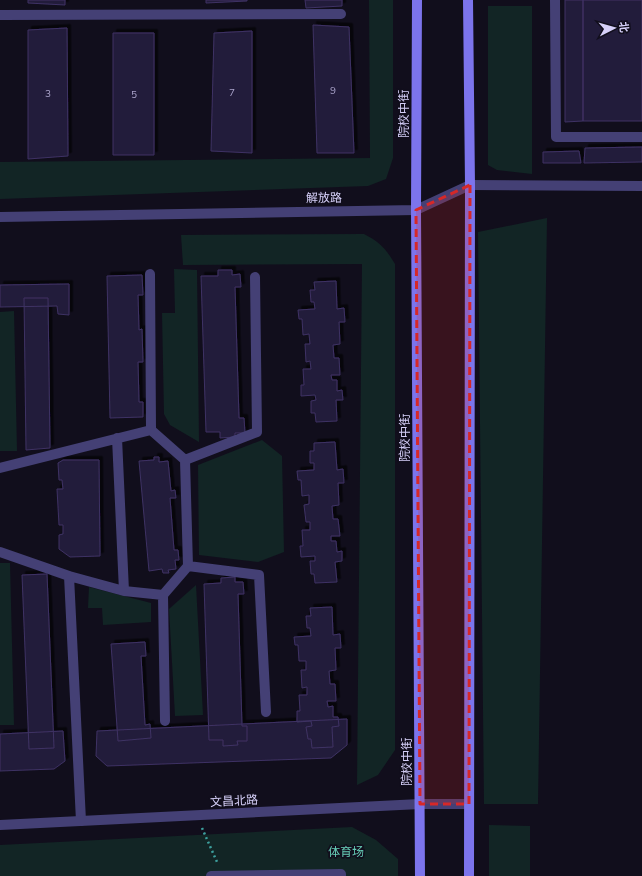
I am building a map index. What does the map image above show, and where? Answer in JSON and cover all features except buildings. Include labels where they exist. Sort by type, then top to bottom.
[{"type":"main road","name":"院校中街","points":[[418,0],[416,210],[420,876]]},
{"type":"main road","points":[[468,0],[470,185],[469,876]]},
{"type":"street","points":[[555,0],[556,137],[642,136]]},
{"type":"street","points":[[0,15],[341,14]]},
{"type":"street","name":"解放路","points":[[0,217],[416,210],[470,185],[642,186]]},
{"type":"street","points":[[150,274],[151,430],[185,460],[188,566],[163,595],[165,721]]},
{"type":"street","points":[[185,460],[258,432],[255,277]]},
{"type":"street","points":[[0,468],[151,430]]},
{"type":"street","points":[[117,438],[124,591]]},
{"type":"street","points":[[0,552],[68,576],[124,591],[163,595]]},
{"type":"street","points":[[188,566],[259,575],[266,712]]},
{"type":"street","points":[[68,576],[81,821]]},
{"type":"street","name":"文昌北路","points":[[0,825],[420,804],[469,804]]},
{"type":"street","points":[[211,876],[341,874],[341,876]]},
{"type":"path","points":[[201,826],[223,875]]},
{"type":"highlighted area","points":[[470,185],[469,804],[420,804],[416,210]]},
{"type":"green space","points":[[369,0],[393,0],[393,158],[386,179],[368,186],[0,199],[0,162],[370,158]]},
{"type":"green space","points":[[488,6],[532,6],[532,174],[497,170],[488,165]]},
{"type":"green space","points":[[547,218],[538,804],[484,804],[478,232]]},
{"type":"green space","points":[[364,234],[382,246],[395,264],[395,750],[378,775],[357,785],[362,264],[183,265],[181,235]]},
{"type":"green space","points":[[174,269],[197,270],[199,442],[170,425],[164,414],[162,313],[175,313]]},
{"type":"green space","points":[[14,311],[17,451],[0,451],[0,312]]},
{"type":"green space","points":[[262,440],[282,456],[284,552],[258,562],[199,555],[198,465]]},
{"type":"green space","points":[[0,563],[10,563],[14,725],[0,725]]},
{"type":"green space","points":[[196,585],[203,715],[175,716],[169,609]]},
{"type":"green space","points":[[89,587],[151,603],[151,622],[103,625],[102,608],[88,608]]},
{"type":"green space","points":[[489,825],[530,826],[530,876],[489,876]]},
{"type":"green space","name":"体育场","points":[[352,827],[376,840],[398,859],[398,876],[0,876],[0,845]]}]
